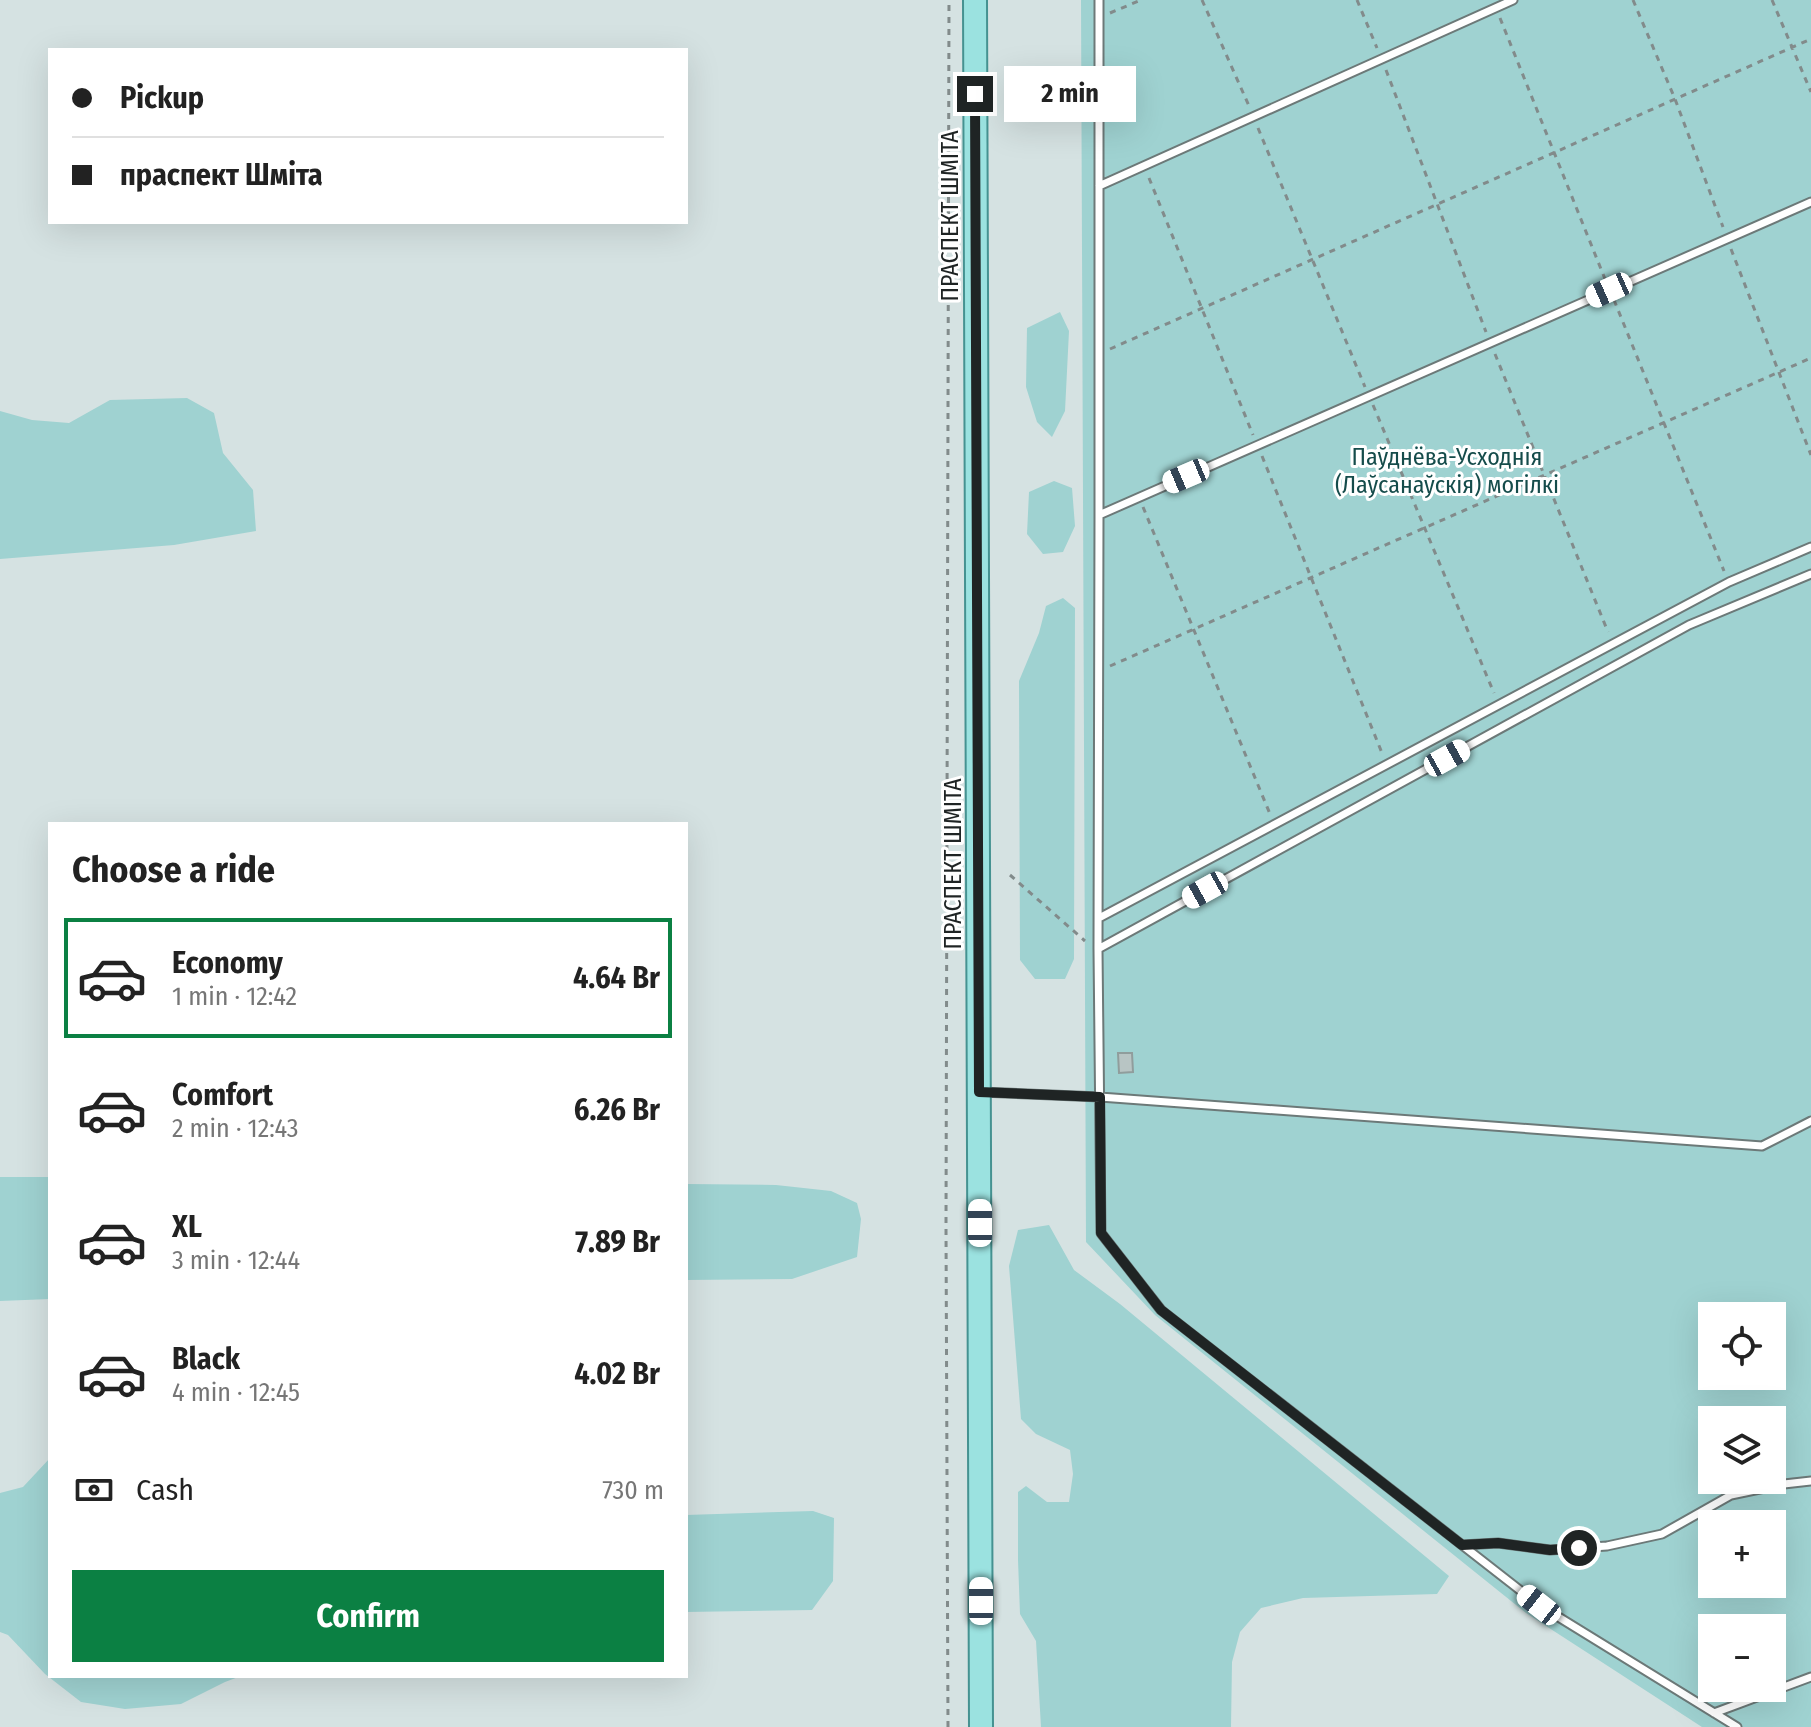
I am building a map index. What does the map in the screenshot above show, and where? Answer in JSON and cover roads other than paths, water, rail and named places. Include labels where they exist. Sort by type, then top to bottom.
[{"type":"main road","name":"ПРАСПЕКТ ШМІТА","points":[[975,0],[981,1727]]},
{"type":"lane","points":[[1099,0],[1098,949],[1101,1233],[1161,1310],[1539,1605],[1737,1727]]},
{"type":"lane","points":[[1099,186],[1513,0]]},
{"type":"lane","points":[[1099,515],[1811,202]]},
{"type":"lane","points":[[1099,918],[1729,582],[1811,547]]},
{"type":"lane","points":[[1098,949],[1689,625],[1811,574]]},
{"type":"lane","points":[[979,1092],[1100,1097],[1762,1146],[1811,1121]]},
{"type":"lane","points":[[1462,1545],[1498,1543],[1550,1550],[1607,1546],[1662,1534],[1731,1495],[1811,1481]]},
{"type":"lane","points":[[1714,1713],[1811,1677]]},
{"type":"park label","name":"Паўднёва-Усходнія (Лаўсанаўскія) могілкі","points":[[1447,471]]}]
